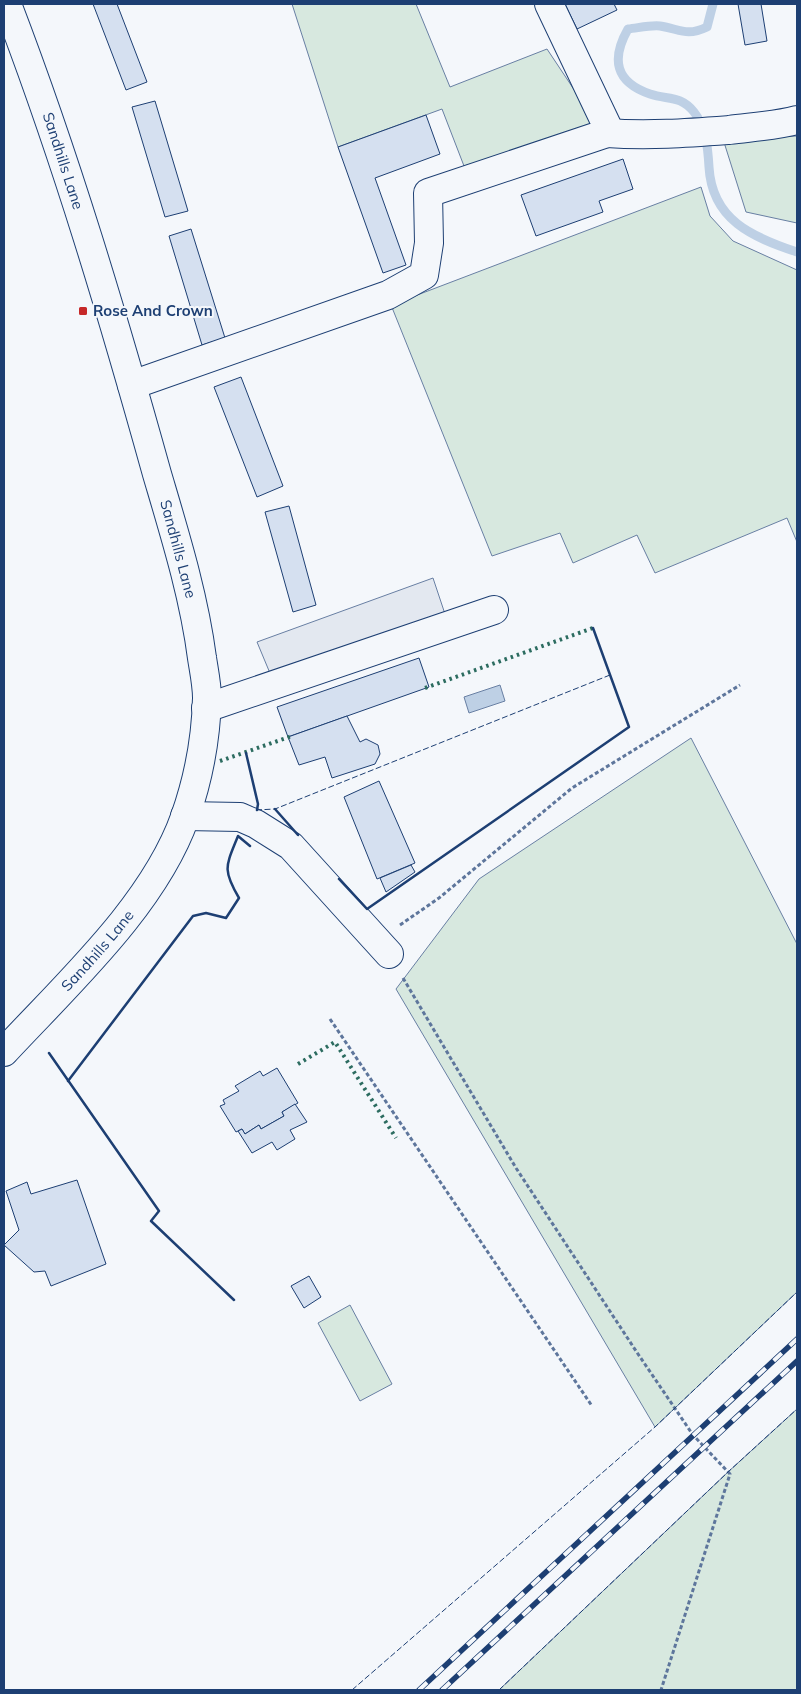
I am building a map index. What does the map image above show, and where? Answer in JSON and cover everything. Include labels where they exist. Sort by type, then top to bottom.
[{"type":"main road","name":"Sandhills Lane","points":[[4,1052],[88,961],[137,904],[163,866],[186,816],[200,762],[207,697],[197,617],[132,385],[62,154],[7,4]]},
{"type":"main road","points":[[549,4],[609,130],[607,133]]},
{"type":"main road","points":[[132,385],[388,295],[424,275],[429,243],[428,194],[607,133],[643,136],[687,134],[782,125],[797,120]]},
{"type":"main road","points":[[206,708],[494,610]]},
{"type":"main road","points":[[186,816],[240,817],[256,824],[291,846],[384,949]]},
{"type":"path","points":[[661,1690],[730,1474],[693,1435],[532,1193],[384,949],[406,919],[438,898],[572,788],[740,685]]},
{"type":"path","points":[[330,1019],[592,1406]]},
{"type":"shaded area","points":[[292,4],[416,4],[450,87],[547,49],[599,127],[464,166],[442,109],[338,147]]},
{"type":"shaded area","points":[[797,136],[797,223],[746,212],[723,139]]},
{"type":"shaded area","points":[[701,187],[710,216],[733,241],[797,270],[797,542],[787,518],[655,573],[637,535],[573,563],[560,533],[492,556],[391,305]]},
{"type":"shaded area","points":[[433,578],[446,617],[272,678],[257,642]]},
{"type":"shaded area","points":[[691,738],[797,944],[797,1292],[655,1427],[396,989],[479,879]]},
{"type":"shaded area","points":[[350,1305],[392,1384],[360,1401],[318,1323]]},
{"type":"shaded area","points":[[797,1409],[797,1690],[499,1690],[728,1472]]},
{"type":"water","points":[[500,685],[505,701],[469,713],[464,697]]},
{"type":"building","points":[[93,4],[117,4],[147,82],[126,90]]},
{"type":"building","points":[[565,4],[614,4],[617,10],[577,29]]},
{"type":"building","points":[[738,4],[761,4],[767,41],[745,45]]},
{"type":"building","points":[[155,101],[188,211],[165,217],[132,107]]},
{"type":"building","points":[[426,115],[440,154],[375,178],[406,265],[383,273],[338,147]]},
{"type":"building","points":[[623,159],[633,189],[599,201],[603,212],[536,236],[521,195]]},
{"type":"building","points":[[191,229],[225,338],[202,345],[169,236]]},
{"type":"building","points":[[241,377],[283,486],[257,497],[214,387]]},
{"type":"building","points":[[289,506],[316,605],[293,612],[265,512]]},
{"type":"building","points":[[419,658],[429,687],[288,737],[277,707]]},
{"type":"building","points":[[347,716],[360,742],[366,739],[378,745],[380,754],[375,764],[332,778],[325,757],[299,765],[288,737]]},
{"type":"building","points":[[379,781],[415,863],[377,879],[344,797]]},
{"type":"building","points":[[411,865],[415,872],[386,892],[380,878]]},
{"type":"building","points":[[277,1068],[298,1103],[282,1112],[284,1116],[261,1129],[259,1125],[245,1134],[242,1129],[236,1132],[220,1106],[225,1104],[223,1100],[239,1091],[235,1086],[260,1071],[263,1076]]},
{"type":"building","points":[[295,1104],[307,1122],[290,1130],[295,1139],[277,1150],[272,1142],[252,1153],[238,1131],[242,1129],[245,1134],[259,1125],[261,1129],[284,1116],[282,1112]]},
{"type":"building","points":[[77,1180],[106,1264],[51,1286],[45,1271],[34,1272],[4,1245],[19,1230],[6,1191],[27,1182],[31,1194]]},
{"type":"building","points":[[309,1276],[321,1297],[304,1308],[291,1286]]},
{"type":"waterway","points":[[713,4],[707,27],[700,30],[688,32],[660,26],[628,29],[619,50],[618,60],[620,68],[623,76],[638,89],[650,94],[679,100],[694,112],[706,138],[712,185],[718,201],[726,213],[737,224],[750,232],[797,252]]},
{"type":"railway","points":[[419,1690],[797,1339]]},
{"type":"railway","points":[[442,1690],[797,1361]]},
{"type":"hedge","points":[[425,688],[593,628]]},
{"type":"hedge","points":[[220,761],[292,736]]},
{"type":"hedge","points":[[298,1064],[335,1042],[396,1138]]},
{"type":"fence","points":[[256,810],[275,809],[610,675]]},
{"type":"fence","points":[[352,1690],[655,1427],[797,1292]]},
{"type":"fence","points":[[499,1690],[728,1472],[797,1409]]},
{"type":"wall","points":[[339,879],[367,909],[629,727],[593,628]]},
{"type":"wall","points":[[246,753],[258,804],[257,810]]},
{"type":"wall","points":[[275,809],[298,835]]},
{"type":"wall","points":[[68,1081],[193,916],[206,913],[226,918],[239,898],[228,874],[229,861],[238,836],[250,846]]},
{"type":"wall","points":[[49,1053],[159,1211],[151,1221],[234,1300]]},
{"type":"place","name":"Rose And Crown","points":[[83,311]]}]
